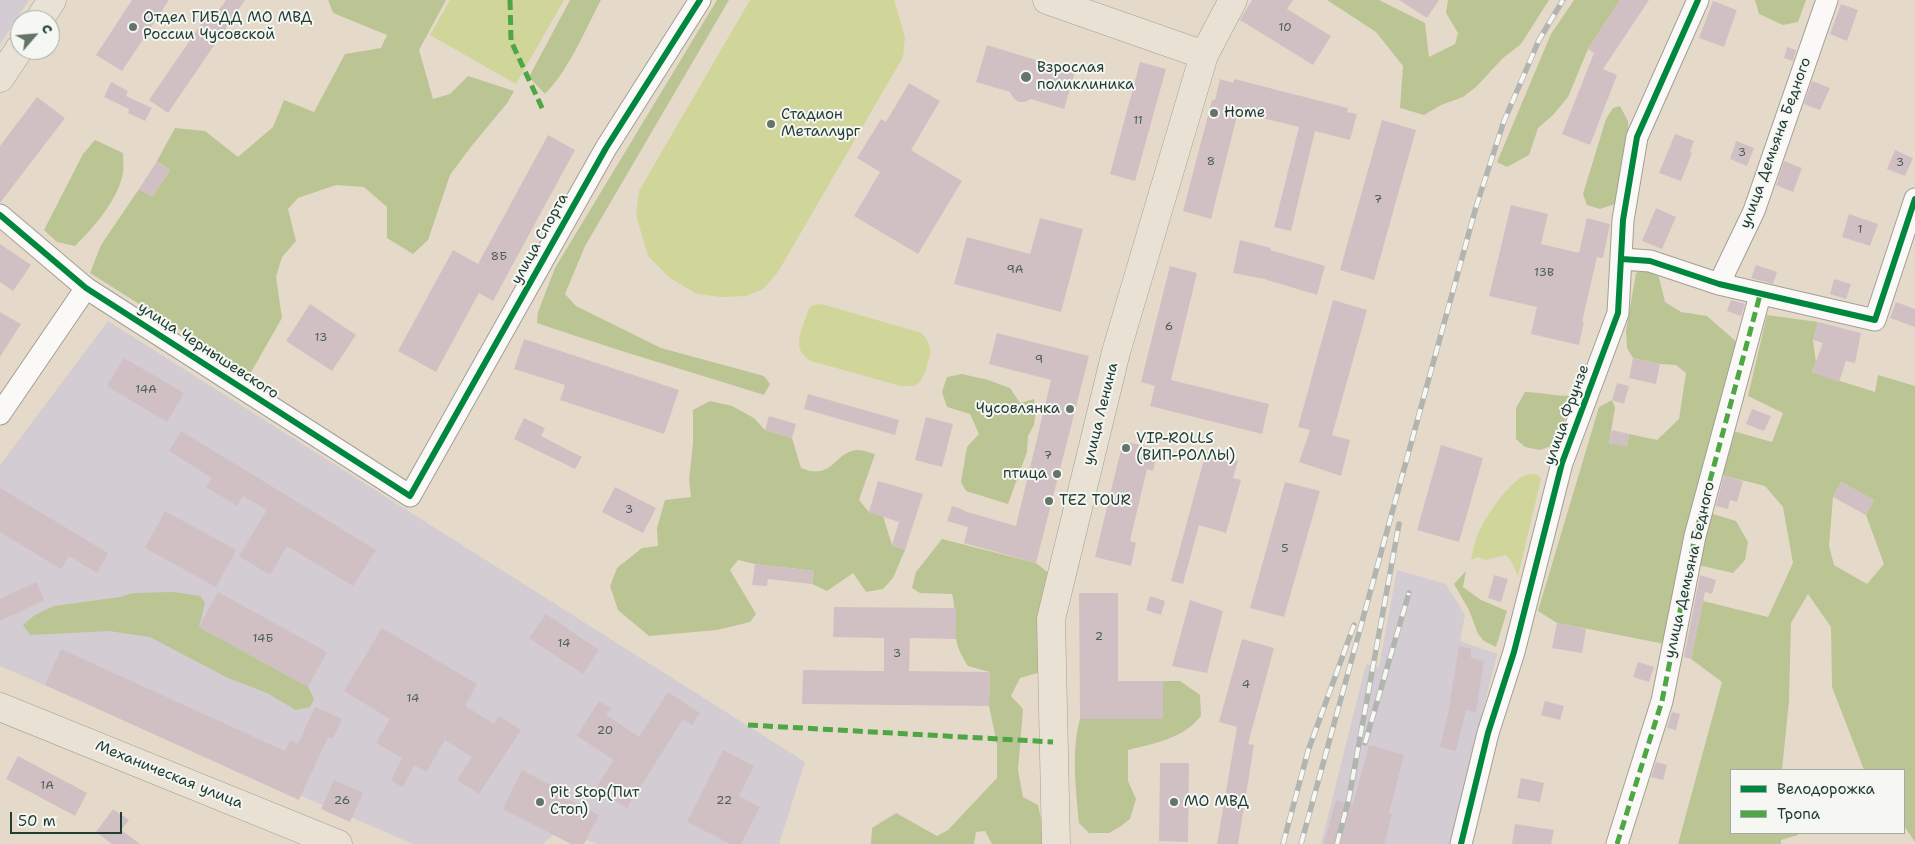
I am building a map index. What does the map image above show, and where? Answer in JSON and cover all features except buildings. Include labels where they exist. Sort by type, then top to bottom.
[{"type":"main road","points":[[1048,0],[1204,55]]},
{"type":"main road","name":"улица Ленина","points":[[1056,844],[1051,619],[1116,352],[1204,55],[1233,0]]},
{"type":"main road","points":[[0,78],[12,60]]},
{"type":"main road","name":"Механическая улица","points":[[0,707],[338,844]]},
{"type":"street","name":"улица Спорта","points":[[410,496],[606,148],[700,0]]},
{"type":"street","name":"улица Фрунзе","points":[[1461,844],[1488,733],[1514,652],[1562,463],[1618,313],[1623,220],[1637,137],[1698,0]]},
{"type":"street","name":"улица Демьяна Бедного","points":[[1719,284],[1754,211],[1827,0]]},
{"type":"street","points":[[1622,259],[1650,261],[1719,284],[1760,295],[1875,320],[1915,199]]},
{"type":"street","name":"улица Чернышевского","points":[[0,215],[86,288],[410,496]]},
{"type":"street","points":[[0,414],[86,288]]},
{"type":"street","name":"улица Демьяна Бедного","points":[[1617,844],[1662,701],[1695,536],[1760,295]]},
{"type":"shaded area","points":[[0,0],[29,0],[22,10],[10,10],[10,29],[0,44]]},
{"type":"shaded area","points":[[108,321],[805,762],[779,844],[599,844],[557,831],[543,844],[413,844],[0,666],[0,465]]},
{"type":"shaded area","points":[[1397,570],[1446,584],[1465,615],[1460,641],[1497,654],[1450,844],[1321,844],[1366,664],[1379,667]]},
{"type":"green space","points":[[328,0],[446,0],[419,50],[433,99],[450,94],[468,76],[514,91],[508,102],[450,175],[428,240],[413,254],[387,238],[387,207],[364,187],[336,185],[298,198],[288,209],[296,241],[282,257],[276,277],[282,318],[250,374],[90,273],[101,245],[139,189],[152,197],[170,170],[157,161],[175,128],[205,131],[238,157],[273,127],[284,100],[314,112],[345,54],[381,48],[387,35],[333,13]]},
{"type":"green space","points":[[450,0],[564,0],[516,84],[430,35]]},
{"type":"green space","points":[[570,0],[601,0],[569,62],[545,94],[529,77]]},
{"type":"green space","points":[[717,0],[729,0],[585,246],[565,294],[576,306],[661,348],[764,376],[770,384],[764,395],[537,323],[538,312],[555,268]]},
{"type":"green space","name":"Стадион Металлург","points":[[750,0],[894,0],[905,37],[903,57],[778,272],[763,289],[746,296],[722,297],[697,294],[670,278],[648,256],[636,215],[639,191]]},
{"type":"green space","points":[[1327,0],[1379,0],[1425,23],[1429,57],[1455,44],[1458,33],[1446,13],[1448,0],[1549,0],[1521,44],[1503,58],[1476,87],[1463,97],[1441,105],[1424,115],[1400,108],[1403,66],[1376,32]]},
{"type":"green space","points":[[1574,0],[1620,0],[1588,49],[1568,97],[1553,115],[1538,128],[1529,155],[1507,167],[1497,162],[1551,34]]},
{"type":"green space","points":[[1755,0],[1806,0],[1798,22],[1783,25],[1759,14]]},
{"type":"green space","points":[[1620,106],[1628,121],[1629,155],[1624,179],[1615,204],[1600,209],[1587,205],[1583,194],[1606,119],[1613,108]]},
{"type":"green space","points":[[95,140],[123,153],[123,170],[120,183],[111,203],[75,246],[57,242],[44,230],[83,154]]},
{"type":"green space","points":[[1646,268],[1658,273],[1665,302],[1681,312],[1707,316],[1739,344],[1665,644],[1557,623],[1538,611],[1599,407],[1612,400],[1615,408],[1609,443],[1627,446],[1629,434],[1657,440],[1679,419],[1686,373],[1676,365],[1660,364],[1633,358],[1627,348],[1626,331],[1636,273]]},
{"type":"green space","points":[[821,304],[922,333],[930,348],[930,355],[920,382],[914,386],[901,386],[811,361],[804,356],[799,344],[801,330],[809,308]]},
{"type":"green space","points":[[1767,315],[1818,322],[1813,340],[1816,362],[1812,372],[1875,392],[1878,375],[1915,386],[1915,842],[1905,827],[1905,769],[1864,769],[1832,687],[1831,627],[1808,594],[1791,623],[1789,701],[1782,769],[1730,769],[1730,834],[1798,835],[1781,840],[1781,844],[1678,844],[1722,682],[1691,659],[1703,601],[1768,617],[1793,563],[1783,507],[1765,486],[1722,475],[1733,431],[1772,442],[1783,413],[1748,396]],"holes":[[[1841,482],[1874,500],[1866,515],[1884,564],[1867,584],[1834,565],[1829,546],[1833,497]]]},
{"type":"green space","points":[[962,374],[988,380],[1010,388],[1020,403],[1034,399],[1036,410],[1034,425],[1028,436],[1027,452],[1008,504],[966,491],[961,482],[967,447],[979,434],[970,414],[947,407],[942,392],[947,377]]},
{"type":"green space","points":[[1525,392],[1571,396],[1560,439],[1551,446],[1540,450],[1525,447],[1516,439],[1516,408]]},
{"type":"green space","points":[[710,401],[732,406],[754,418],[765,430],[792,438],[801,468],[820,471],[851,451],[861,450],[875,454],[859,500],[869,512],[883,516],[892,545],[905,550],[893,578],[883,589],[866,592],[853,573],[827,591],[812,584],[814,571],[755,564],[738,560],[730,570],[756,614],[750,622],[717,630],[649,636],[618,610],[610,586],[617,568],[642,548],[658,546],[657,528],[665,500],[691,497],[689,480],[693,443],[693,410]]},
{"type":"green space","points":[[1529,474],[1538,475],[1541,479],[1518,576],[1506,555],[1486,560],[1478,557],[1471,560],[1477,536],[1491,510],[1514,483]]},
{"type":"green space","points":[[1710,513],[1736,521],[1748,542],[1745,560],[1733,573],[1698,565]]},
{"type":"green space","points":[[942,539],[1036,563],[1050,574],[1041,672],[1020,678],[1011,696],[1023,709],[1018,770],[1023,797],[1038,805],[1042,823],[1042,844],[992,844],[985,831],[976,832],[974,844],[871,844],[872,828],[896,813],[937,836],[948,830],[997,778],[997,744],[989,706],[990,672],[968,666],[960,653],[956,638],[952,594],[920,593],[912,588],[916,572]]},
{"type":"green space","points":[[1466,571],[1463,587],[1481,600],[1507,611],[1496,647],[1484,641],[1478,634],[1469,610],[1454,584]]},
{"type":"green space","points":[[173,592],[200,596],[205,603],[199,627],[308,687],[314,699],[310,707],[296,710],[267,693],[228,678],[150,637],[109,631],[30,635],[23,625],[35,615],[54,606],[120,597],[133,593]]},
{"type":"green space","points":[[1163,681],[1180,681],[1200,695],[1201,716],[1194,724],[1177,735],[1128,750],[1128,781],[1136,799],[1130,819],[1109,833],[1089,833],[1079,823],[1077,798],[1075,757],[1080,719],[1163,719]]},
{"type":"railway","points":[[1301,844],[1476,207],[1504,121],[1539,40],[1563,0]]},
{"type":"railway","points":[[1337,844],[1349,798],[1399,524]]},
{"type":"railway","points":[[1365,743],[1409,593]]},
{"type":"railway","points":[[1283,844],[1308,751],[1354,625]]},
{"type":"marked path","points":[[510,0],[511,41],[543,110]]},
{"type":"marked path","points":[[1617,844],[1662,701],[1695,536],[1760,295]]},
{"type":"marked path","points":[[748,725],[1053,742]]},
{"type":"cycle path","points":[[0,215],[86,288],[410,496],[606,148],[700,0]]},
{"type":"cycle path","points":[[1461,844],[1488,733],[1514,652],[1562,463],[1618,313],[1623,220],[1637,137],[1698,0]]},
{"type":"cycle path","points":[[1622,259],[1650,261],[1719,284],[1875,320],[1915,199]]},
{"type":"place","name":"Отдел ГИБДД МО МВД России Чусовской","points":[[133,27]]},
{"type":"place","name":"Взрослая поликлиника","points":[[1026,77]]},
{"type":"place","name":"Home","points":[[1214,113]]},
{"type":"place","name":"Стадион Металлург","points":[[771,124]]},
{"type":"place","name":"Чусовлянка","points":[[1070,409]]},
{"type":"place","name":"VIP-ROLLS (ВИП-РОЛЛЫ)","points":[[1126,448]]},
{"type":"place","name":"птица","points":[[1057,474]]},
{"type":"place","name":"TEZ TOUR","points":[[1049,501]]},
{"type":"place","name":"Pit Stop(Пит Стоп)","points":[[540,802]]},
{"type":"place","name":"МО МВД","points":[[1174,802]]}]
